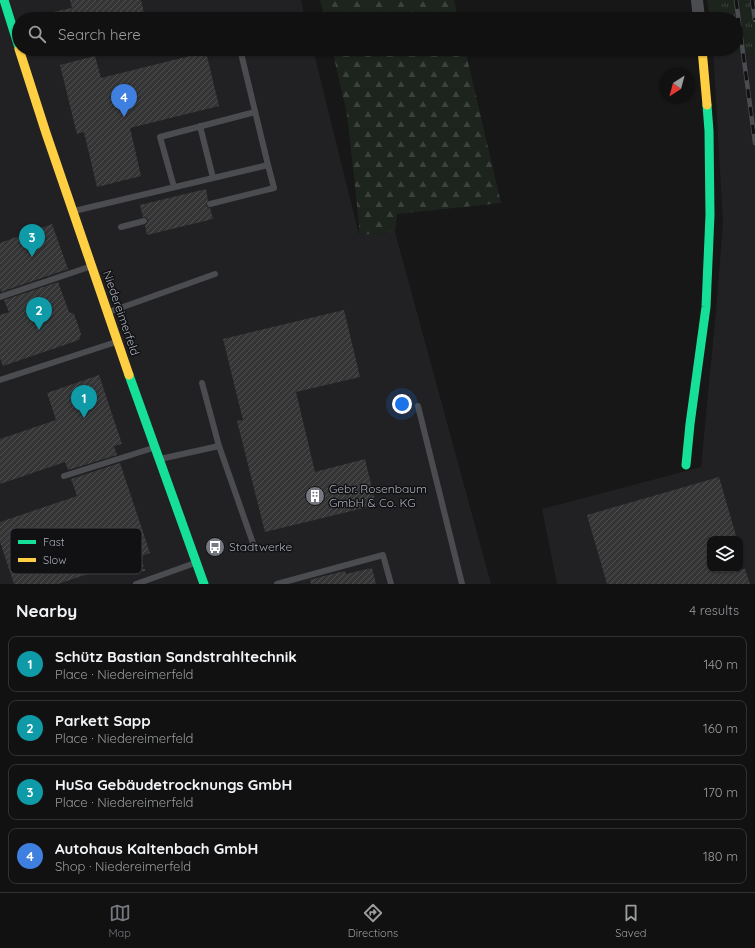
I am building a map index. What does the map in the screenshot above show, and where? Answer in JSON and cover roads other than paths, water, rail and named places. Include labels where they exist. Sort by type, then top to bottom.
[{"type":"street","name":"Niedereimerfeld","points":[[4,0],[12,26]]},
{"type":"street","points":[[697,0],[698,12]]},
{"type":"street","name":"Niedereimerfeld","points":[[21,56],[92,266],[204,584]]},
{"type":"street","points":[[686,465],[706,307],[710,215],[709,131],[703,56]]},
{"type":"lane","points":[[210,204],[274,188],[242,56]]},
{"type":"lane","points":[[174,187],[160,137],[255,112]]},
{"type":"lane","points":[[200,126],[213,178]]},
{"type":"lane","points":[[73,211],[268,165]]},
{"type":"lane","points":[[121,227],[144,221]]},
{"type":"lane","points":[[0,297],[92,266]]},
{"type":"lane","points":[[108,312],[215,274]]},
{"type":"lane","points":[[0,380],[118,341]]},
{"type":"lane","points":[[202,383],[219,446],[254,546]]},
{"type":"lane","points":[[418,406],[462,584]]},
{"type":"lane","points":[[159,459],[219,446]]},
{"type":"lane","points":[[64,476],[155,447]]},
{"type":"lane","points":[[277,584],[383,555],[391,584]]},
{"type":"lane","points":[[136,584],[197,562]]},
{"type":"railway","points":[[736,0],[738,12]]},
{"type":"railway","points":[[752,0],[755,20]]},
{"type":"railway","points":[[743,53],[755,143]]},
{"type":"place","name":"Autohaus Kaltenbach GmbH","points":[[124,117]]},
{"type":"place","name":"HuSa Gebäudetrocknungs GmbH","points":[[32,257]]},
{"type":"place","name":"Parkett Sapp","points":[[39,330]]},
{"type":"place","name":"Schütz Bastian Sandstrahltechnik","points":[[84,418]]},
{"type":"place","name":"Gebr. Rosenbaum GmbH & Co. KG","points":[[315,496]]},
{"type":"place","name":"Stadtwerke","points":[[215,547]]}]
